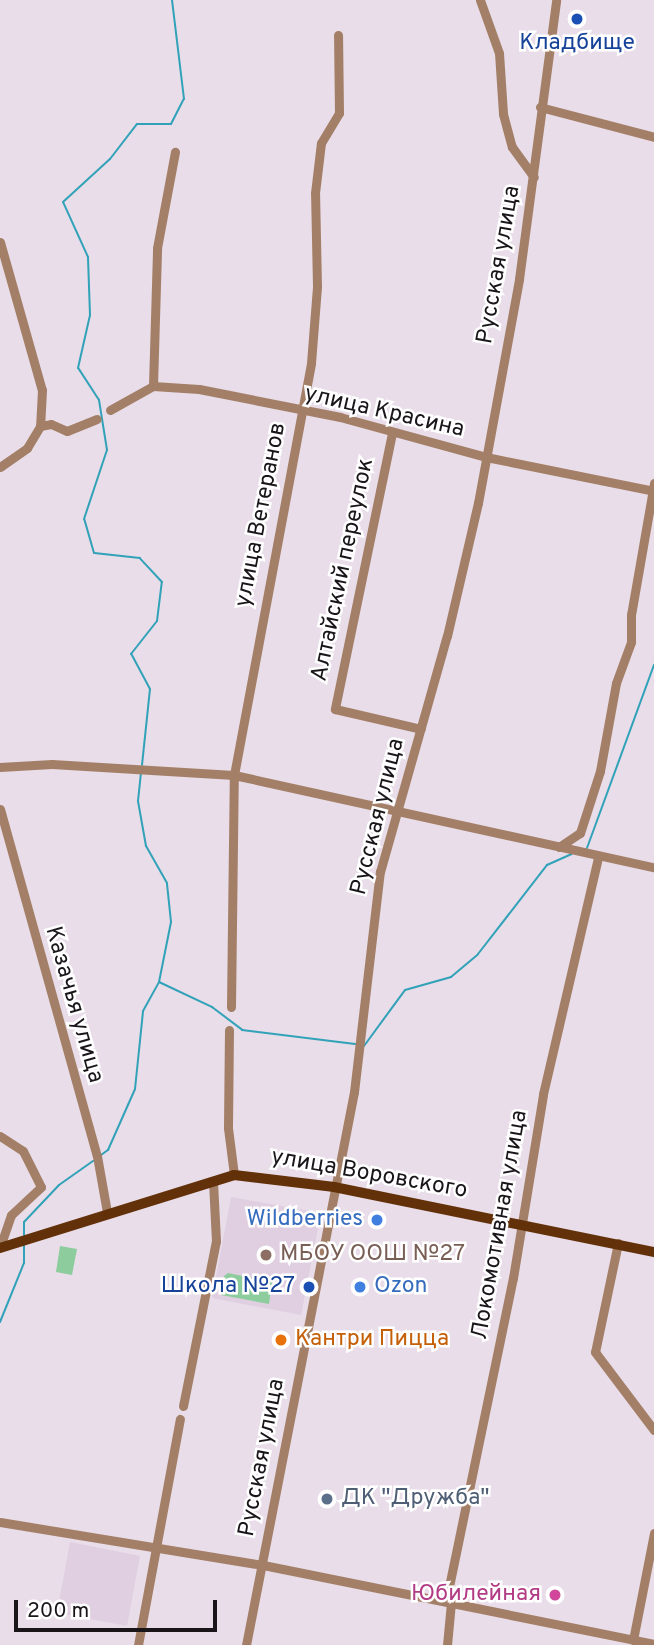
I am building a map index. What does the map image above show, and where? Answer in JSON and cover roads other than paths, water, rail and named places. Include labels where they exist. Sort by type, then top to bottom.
[{"type":"main road","name":"улица Воровского","points":[[0,1247],[234,1175],[334,1187],[654,1252]]},
{"type":"street","points":[[480,0],[499,53],[503,114],[512,147],[534,177]]},
{"type":"street","name":"Русская улица","points":[[246,1645],[361,1045],[380,872],[447,636],[486,457],[534,177],[540,107],[556,0]]},
{"type":"street","name":"улица Ветеранов","points":[[231,1007],[234,775],[302,412],[316,307],[313,245],[321,143],[339,113],[338,35]]},
{"type":"street","points":[[540,107],[654,137]]},
{"type":"street","points":[[110,410],[153,386],[157,248],[175,152]]},
{"type":"street","points":[[0,242],[41,390],[40,426],[27,448],[0,467]]},
{"type":"street","name":"улица Красина","points":[[153,386],[198,389],[302,412],[340,417],[486,457],[652,488]]},
{"type":"street","points":[[40,426],[51,424],[67,431],[97,419]]},
{"type":"street","name":"Алтайский переулок","points":[[392,433],[335,709],[421,729]]},
{"type":"street","points":[[559,847],[580,834],[600,771],[616,682],[631,642],[631,615],[652,488]]},
{"type":"street","points":[[0,767],[52,764],[234,775],[395,813],[654,867]]},
{"type":"street","name":"Казачья улица","points":[[0,809],[97,1156],[107,1212]]},
{"type":"street","name":"Локомотивная улица","points":[[447,1645],[449,1602],[521,1225],[543,1094],[598,857]]},
{"type":"street","points":[[229,1030],[228,1128],[234,1175]]},
{"type":"street","points":[[0,1136],[23,1151],[41,1187],[10,1215],[0,1247]]},
{"type":"street","points":[[183,1406],[216,1241],[213,1181]]},
{"type":"street","points":[[618,1243],[595,1352],[654,1430]]},
{"type":"street","points":[[138,1645],[180,1419]]},
{"type":"street","points":[[0,1522],[263,1564],[654,1644]]},
{"type":"street","points":[[633,1640],[654,1533]]},
{"type":"waterway","points":[[142,765],[150,689],[131,654],[157,621],[162,582],[140,558],[94,553],[84,519],[107,450],[99,400],[78,368],[90,315],[88,257],[63,202],[110,159],[137,124],[171,124],[184,99],[172,0]]},
{"type":"waterway","points":[[587,848],[654,665]]},
{"type":"waterway","points":[[101,1155],[108,1150],[135,1089],[143,1011],[159,982],[171,922],[167,883],[146,846],[138,801],[141,774]]},
{"type":"waterway","points":[[364,1046],[405,990],[451,977],[478,954],[547,865],[572,854]]},
{"type":"waterway","points":[[159,982],[212,1007],[242,1030],[355,1044]]},
{"type":"waterway","points":[[24,1235],[24,1222],[59,1185],[93,1161]]},
{"type":"waterway","points":[[0,1322],[24,1263],[24,1244]]},
{"type":"place","name":"Кладбище","points":[[577,19]]},
{"type":"place","name":"Wildberries","points":[[377,1220]]},
{"type":"place","name":"МБОУ ООШ №27","points":[[266,1255]]},
{"type":"place","name":"Школа №27","points":[[309,1287]]},
{"type":"place","name":"Ozon","points":[[360,1287]]},
{"type":"place","name":"Кантри Пицца","points":[[281,1340]]},
{"type":"place","name":"ДК \"Дружба\"","points":[[327,1499]]},
{"type":"place","name":"Юбилейная","points":[[555,1595]]}]
